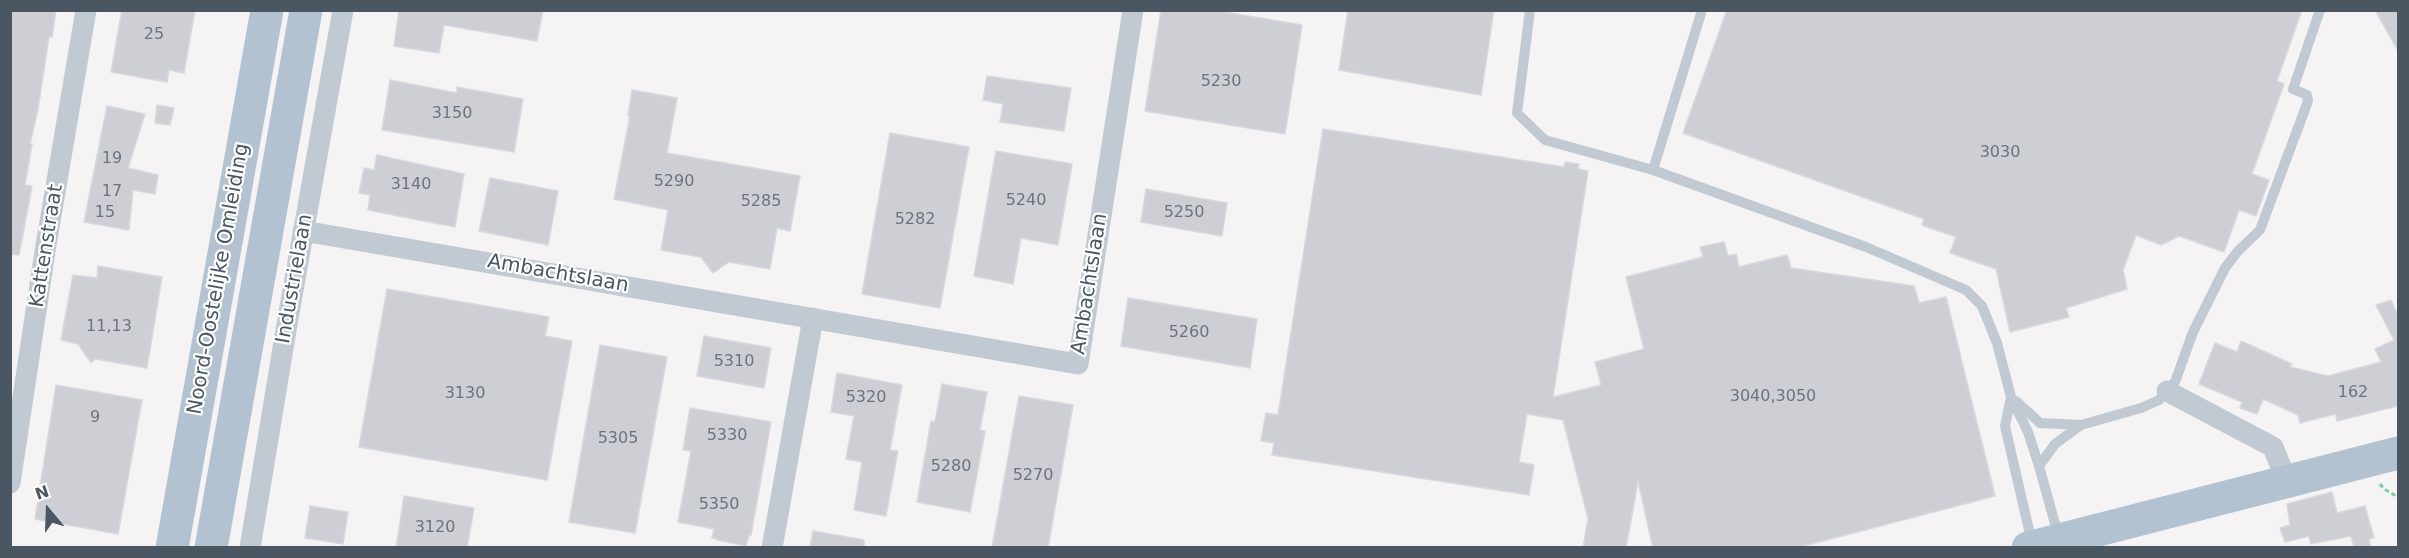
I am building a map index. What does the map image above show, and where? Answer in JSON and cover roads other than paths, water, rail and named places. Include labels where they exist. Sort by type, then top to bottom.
[{"type":"main road","name":"Noord-Oostelijke Omleiding","points":[[172,548],[267,10]]},
{"type":"main road","name":"Noord-Oostelijke Omleiding","points":[[211,548],[306,10]]},
{"type":"main road","points":[[2040,544],[2398,453]]},
{"type":"street","name":"Kattenstraat","points":[[10,483],[46,245],[86,10]]},
{"type":"street","name":"Industrielaan","points":[[250,548],[343,10]]},
{"type":"street","name":"Ambachtslaan","points":[[303,231],[1078,364],[1132,10]]},
{"type":"street","points":[[772,548],[813,318]]},
{"type":"street","points":[[2167,391],[2273,447],[2287,482]]},
{"type":"lane","points":[[1530,10],[1516,113],[1545,140],[1653,170],[1866,246],[1966,290],[1982,306],[1997,344],[2011,397],[2028,432],[2039,466],[2040,544]]},
{"type":"lane","points":[[1653,170],[1702,10]]},
{"type":"lane","points":[[2011,397],[2040,423],[2081,425],[2141,408],[2159,400],[2175,382],[2193,332],[2225,268],[2260,230],[2308,101],[2307,94],[2293,89],[2320,10]]},
{"type":"lane","points":[[2011,397],[2004,426],[2040,544]]},
{"type":"lane","points":[[2039,466],[2055,444],[2081,425]]}]
